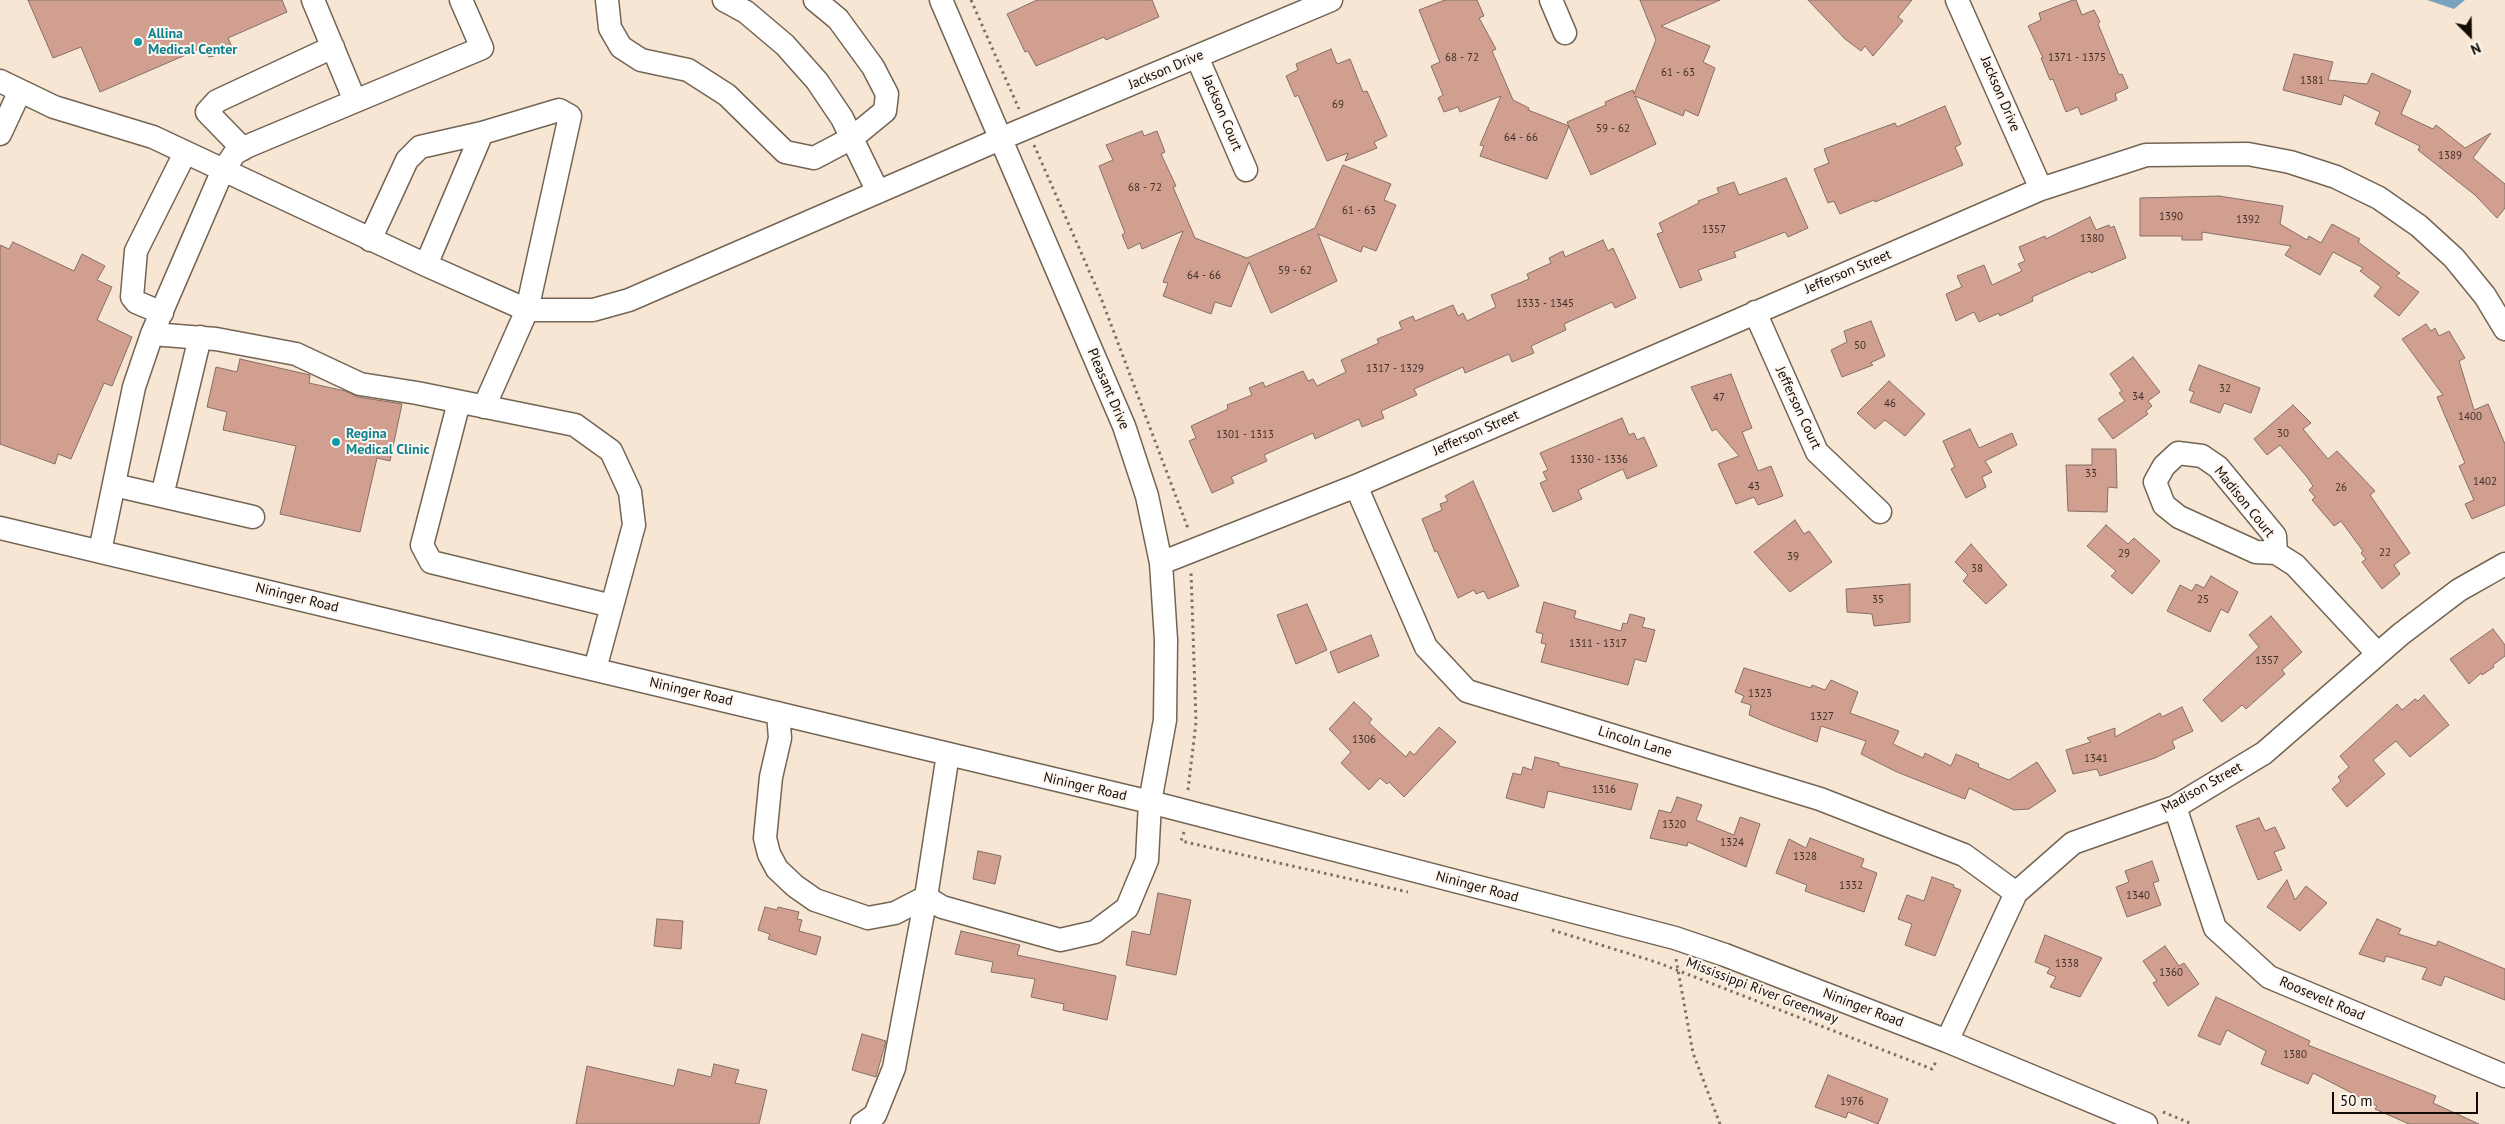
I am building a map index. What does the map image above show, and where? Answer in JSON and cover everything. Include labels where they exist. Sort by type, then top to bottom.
[{"type":"street","points":[[313,0],[355,101]]},
{"type":"street","points":[[100,551],[134,386],[152,334],[222,172],[235,153],[243,149],[482,48],[462,0]]},
{"type":"street","points":[[607,0],[610,28],[621,47],[641,60],[688,70],[727,95],[785,152],[814,158],[852,138],[885,111],[887,94],[873,66],[838,19],[815,0]]},
{"type":"street","points":[[724,0],[746,12],[785,44],[817,81],[842,118],[878,192]]},
{"type":"street","name":"Pleasant Drive","points":[[926,897],[942,907],[1060,940],[1095,932],[1127,908],[1147,860],[1150,802],[1165,720],[1166,640],[1161,563],[1147,496],[1124,426],[941,0]]},
{"type":"street","name":"Jackson Drive","points":[[528,310],[593,310],[629,300],[1000,139],[1331,0]]},
{"type":"street","points":[[1551,0],[1565,33]]},
{"type":"street","name":"Jackson Drive","points":[[1957,0],[2041,190]]},
{"type":"street","points":[[243,149],[207,112],[217,101],[333,47]]},
{"type":"street","name":"Jackson Court","points":[[1198,57],[1246,170]]},
{"type":"street","points":[[0,134],[10,86],[54,107],[153,137],[222,172],[528,310]]},
{"type":"street","points":[[370,240],[407,160],[420,147],[482,133],[559,110],[570,116],[528,310],[484,407]]},
{"type":"street","points":[[426,265],[482,133]]},
{"type":"street","points":[[162,313],[136,302],[132,297],[136,250],[185,153]]},
{"type":"street","name":"Jefferson Street","points":[[1161,563],[1356,486],[2041,190],[2146,155],[2248,154],[2290,162],[2336,177],[2370,194],[2419,226],[2454,258],[2485,296],[2505,329]]},
{"type":"street","name":"Jefferson Court","points":[[1755,312],[1817,452],[1880,512]]},
{"type":"street","points":[[152,334],[200,338],[296,354],[360,384],[575,425],[611,451],[630,492],[634,525],[596,669]]},
{"type":"street","points":[[162,496],[200,338]]},
{"type":"street","points":[[459,402],[422,545],[431,562],[612,606]]},
{"type":"street","name":"Madison Court","points":[[2276,553],[2275,536],[2218,468],[2202,456],[2178,453],[2164,466],[2155,482],[2164,505],[2179,517],[2256,552],[2276,553],[2295,564],[2378,654]]},
{"type":"street","points":[[114,485],[253,517]]},
{"type":"street","name":"Lincoln Lane","points":[[1356,486],[1426,647],[1467,691],[1820,799],[1964,855],[2016,893]]},
{"type":"street","name":"Nininger Road","points":[[0,528],[1150,802],[1675,938],[1947,1041],[2146,1124]]},
{"type":"street","name":"Madison Street","points":[[1947,1041],[2016,893],[2073,844],[2175,807],[2264,753],[2378,654],[2460,590],[2505,564]]},
{"type":"street","points":[[778,713],[780,738],[771,777],[765,838],[769,854],[777,868],[795,886],[815,900],[868,918],[895,913],[926,897]]},
{"type":"street","points":[[862,1124],[875,1115],[894,1068],[926,897],[948,754]]},
{"type":"street","name":"Roosevelt Road","points":[[2175,807],[2215,928],[2269,977],[2505,1076]]},
{"type":"path","points":[[1196,722],[1187,812],[1182,841],[1412,893]]},
{"type":"path","points":[[1550,929],[1676,970]]},
{"type":"path","name":"Mississippi River Greenway","points":[[1676,970],[1932,1070],[1947,1041]]},
{"type":"path","name":"Mississippi River Greenway","points":[[1676,970],[1693,1052],[1720,1124]]},
{"type":"water","points":[[2427,0],[2465,0],[2454,9]]},
{"type":"building","name":"Allina Medical Center","points":[[28,0],[282,0],[287,12],[228,38],[232,47],[226,53],[209,57],[204,47],[100,92],[81,47],[53,58]]},
{"type":"building","points":[[1037,0],[1152,0],[1159,17],[1106,40],[1104,37],[1036,66],[1028,51],[1025,52],[1007,14]]},
{"type":"building","points":[[1445,0],[1477,0],[1484,16],[1479,18],[1496,49],[1492,51],[1513,100],[1529,108],[1528,110],[1569,126],[1547,179],[1480,156],[1484,146],[1480,145],[1501,96],[1460,112],[1458,107],[1444,112],[1438,98],[1443,95],[1431,66],[1440,62],[1419,10]]},
{"type":"building","points":[[1640,0],[1720,0],[1661,26],[1710,46],[1703,62],[1715,68],[1698,116],[1685,110],[1683,116],[1635,96],[1656,144],[1591,175],[1567,122],[1606,105],[1605,102],[1633,90],[1634,94],[1656,40]]},
{"type":"building","points":[[1808,0],[1912,0],[1898,17],[1903,21],[1873,56],[1865,46],[1861,51],[1845,39]]},
{"type":"building","points":[[2076,0],[2082,15],[2094,10],[2119,75],[2122,74],[2128,88],[2115,94],[2117,100],[2081,115],[2078,107],[2066,112],[2053,79],[2050,80],[2041,58],[2043,58],[2028,26],[2041,20],[2039,13]]},
{"type":"building","points":[[1331,49],[1337,64],[1350,59],[1363,92],[1367,91],[1387,136],[1374,142],[1377,148],[1345,161],[1348,153],[1327,161],[1298,95],[1295,97],[1286,76],[1298,70],[1296,64]]},
{"type":"building","points":[[2294,54],[2333,62],[2328,80],[2367,84],[2372,73],[2411,91],[2401,114],[2433,129],[2436,125],[2465,148],[2491,133],[2473,158],[2505,184],[2505,208],[2497,218],[2475,195],[2418,150],[2420,146],[2375,124],[2380,112],[2344,95],[2341,105],[2283,90]]},
{"type":"building","points":[[1945,106],[1961,144],[1955,147],[1963,165],[1875,202],[1874,200],[1840,214],[1834,201],[1828,203],[1814,169],[1829,163],[1824,149],[1895,123],[1897,127]]},
{"type":"building","points":[[1142,131],[1144,136],[1157,131],[1165,152],[1161,154],[1176,186],[1173,187],[1195,238],[1247,258],[1315,228],[1343,165],[1391,184],[1384,200],[1396,205],[1376,251],[1363,246],[1361,252],[1318,234],[1337,281],[1271,313],[1249,262],[1231,307],[1215,302],[1211,314],[1163,296],[1168,283],[1163,282],[1183,231],[1142,249],[1140,243],[1128,249],[1122,235],[1125,233],[1099,166],[1113,160],[1106,145]]},
{"type":"building","points":[[1786,178],[1808,228],[1788,237],[1785,232],[1734,252],[1736,257],[1698,270],[1702,280],[1680,288],[1657,234],[1663,232],[1659,223],[1699,203],[1698,201],[1719,193],[1717,188],[1734,182],[1739,195]]},
{"type":"building","points":[[2219,196],[2283,206],[2280,224],[2307,240],[2309,236],[2321,243],[2332,224],[2360,239],[2358,242],[2400,273],[2396,276],[2419,292],[2399,316],[2374,296],[2381,287],[2360,271],[2363,268],[2333,252],[2320,275],[2285,255],[2291,246],[2202,232],[2202,240],[2182,240],[2182,236],[2140,236],[2140,198]]},
{"type":"building","points":[[2090,217],[2096,230],[2109,225],[2110,228],[2114,226],[2126,258],[2091,273],[2090,271],[2032,297],[2033,301],[2000,316],[1999,313],[1979,322],[1974,312],[1956,321],[1946,294],[1962,287],[1957,276],[1984,265],[1992,285],[2022,271],[2018,264],[2025,261],[2019,247],[2045,236],[2046,239]]},
{"type":"building","points":[[1603,240],[1608,251],[1613,248],[1636,298],[1615,308],[1612,302],[1564,324],[1566,330],[1531,346],[1534,353],[1512,362],[1509,354],[1465,373],[1463,367],[1414,389],[1417,395],[1381,411],[1384,418],[1362,427],[1359,419],[1315,439],[1313,433],[1264,455],[1267,461],[1231,477],[1234,483],[1212,493],[1189,441],[1196,438],[1191,426],[1228,409],[1227,405],[1252,395],[1249,388],[1263,382],[1265,387],[1303,371],[1308,381],[1313,379],[1317,386],[1346,372],[1341,360],[1379,343],[1377,339],[1402,329],[1399,322],[1413,316],[1415,321],[1453,305],[1458,316],[1463,313],[1467,321],[1496,307],[1491,295],[1529,279],[1527,274],[1551,263],[1549,258],[1563,251],[1565,257]]},
{"type":"building","points":[[13,242],[74,271],[82,254],[105,266],[97,280],[112,287],[97,320],[132,337],[112,386],[104,383],[71,459],[58,454],[55,464],[0,444],[0,245],[9,249]]},
{"type":"building","points":[[1871,321],[1885,356],[1870,363],[1873,365],[1842,377],[1831,350],[1847,342],[1844,331]]},
{"type":"building","points":[[2426,324],[2431,331],[2435,328],[2439,336],[2449,331],[2465,358],[2459,361],[2474,410],[2488,404],[2505,444],[2505,505],[2472,519],[2465,504],[2474,500],[2459,466],[2465,463],[2437,397],[2443,395],[2402,339]]},
{"type":"building","points":[[2133,357],[2160,392],[2148,401],[2152,406],[2146,411],[2148,414],[2113,439],[2098,419],[2125,401],[2119,393],[2122,391],[2110,374]]},
{"type":"building","name":"Regina Medical Clinic","points":[[240,359],[310,375],[309,383],[345,391],[358,397],[402,404],[390,461],[377,458],[360,532],[280,514],[296,446],[223,430],[227,412],[207,407],[216,367],[237,372]]},
{"type":"building","points":[[2199,365],[2260,388],[2251,413],[2224,403],[2220,413],[2190,402],[2194,392],[2189,390]]},
{"type":"building","points":[[1731,374],[1752,428],[1742,432],[1758,471],[1771,466],[1783,496],[1758,505],[1754,497],[1736,504],[1718,464],[1739,456],[1716,429],[1712,431],[1691,387]]},
{"type":"building","points":[[1889,381],[1925,414],[1905,436],[1885,420],[1875,429],[1857,413]]},
{"type":"building","points":[[2293,405],[2311,423],[2303,429],[2328,459],[2337,451],[2375,491],[2370,495],[2410,553],[2394,565],[2400,574],[2382,589],[2362,562],[2366,559],[2361,553],[2363,551],[2341,521],[2334,526],[2312,500],[2315,497],[2309,490],[2313,486],[2280,445],[2267,455],[2254,439]]},
{"type":"building","points":[[1622,418],[1629,435],[1634,433],[1637,440],[1644,437],[1657,466],[1627,479],[1623,469],[1578,490],[1582,499],[1553,512],[1540,483],[1547,480],[1543,472],[1548,470],[1540,453]]},
{"type":"building","points":[[1970,429],[1979,448],[2012,433],[2017,445],[1985,461],[1992,472],[1982,477],[1986,487],[1966,498],[1951,469],[1955,467],[1943,441]]},
{"type":"building","points":[[2092,449],[2116,449],[2117,488],[2108,487],[2107,512],[2068,511],[2066,465],[2092,465]]},
{"type":"building","points":[[1473,481],[1519,586],[1488,599],[1484,591],[1476,594],[1474,590],[1458,598],[1437,551],[1435,552],[1422,519],[1442,510],[1440,504],[1448,501],[1445,496]]},
{"type":"building","points":[[1795,520],[1804,534],[1809,531],[1832,562],[1790,592],[1754,552]]},
{"type":"building","points":[[2106,525],[2128,544],[2134,538],[2160,561],[2132,594],[2111,576],[2116,571],[2087,546]]},
{"type":"building","points":[[1971,544],[2007,585],[1986,604],[1963,581],[1968,575],[1955,562]]},
{"type":"building","points":[[2211,576],[2238,592],[2228,613],[2221,609],[2210,632],[2167,611],[2180,585],[2192,591],[2196,584],[2204,588]]},
{"type":"building","points":[[1910,584],[1910,622],[1874,626],[1872,614],[1847,612],[1846,589]]},
{"type":"building","points":[[1544,602],[1576,611],[1574,618],[1621,631],[1623,623],[1627,624],[1630,614],[1645,618],[1642,627],[1655,630],[1646,662],[1635,659],[1628,685],[1541,662],[1546,644],[1541,643],[1543,634],[1536,632]]},
{"type":"building","points":[[1307,604],[1327,650],[1296,664],[1277,615]]},
{"type":"building","points":[[2271,616],[2302,652],[2282,670],[2285,674],[2246,709],[2242,705],[2222,722],[2203,700],[2259,647],[2249,635]]},
{"type":"building","points":[[2493,629],[2505,645],[2505,656],[2493,665],[2494,667],[2482,675],[2481,673],[2469,684],[2450,659]]},
{"type":"building","points":[[1371,635],[1379,656],[1338,673],[1330,652]]},
{"type":"building","points":[[1744,668],[1811,688],[1812,685],[1825,690],[1831,680],[1858,692],[1850,713],[1899,731],[1893,744],[1923,758],[1925,753],[1951,766],[1956,754],[1979,764],[1978,767],[2009,780],[2037,762],[2056,791],[2029,809],[2014,810],[1969,788],[1965,799],[1897,772],[1861,754],[1866,741],[1821,726],[1817,742],[1772,725],[1749,715],[1751,705],[1741,702],[1744,696],[1735,692]]},
{"type":"building","points":[[2424,695],[2449,725],[2410,757],[2396,741],[2373,760],[2385,774],[2347,807],[2332,789],[2341,781],[2338,777],[2349,767],[2340,756],[2397,704],[2402,710],[2415,699],[2418,701]]},
{"type":"building","points":[[1354,702],[1372,719],[1369,723],[1406,757],[1410,751],[1414,755],[1439,727],[1456,742],[1404,797],[1389,782],[1387,784],[1380,778],[1369,790],[1341,763],[1351,752],[1329,729]]},
{"type":"building","points":[[2182,707],[2193,731],[2172,741],[2175,748],[2155,758],[2100,776],[2097,769],[2073,774],[2066,750],[2091,742],[2087,738],[2115,728],[2115,737],[2160,713],[2162,717]]},
{"type":"building","points":[[1535,757],[1559,763],[1559,766],[1638,784],[1631,810],[1548,791],[1544,808],[1506,798],[1513,773],[1521,775],[1523,767],[1532,770]]},
{"type":"building","points":[[1677,797],[1702,805],[1696,820],[1734,835],[1740,817],[1760,824],[1746,867],[1688,842],[1687,846],[1650,838],[1659,810],[1671,813]]},
{"type":"building","points":[[2259,818],[2265,831],[2275,827],[2285,848],[2274,852],[2282,870],[2258,880],[2236,826]]},
{"type":"building","points":[[1810,838],[1864,859],[1861,867],[1877,873],[1864,912],[1805,891],[1807,885],[1776,873],[1789,839],[1806,848]]},
{"type":"building","points":[[978,851],[1001,856],[995,884],[973,879]]},
{"type":"building","points":[[2152,861],[2159,881],[2153,883],[2161,905],[2127,917],[2116,887],[2129,882],[2125,871]]},
{"type":"building","points":[[1932,877],[1954,885],[1953,887],[1961,890],[1935,956],[1905,945],[1912,924],[1898,919],[1907,895],[1924,901]]},
{"type":"building","points":[[2287,880],[2295,900],[2306,886],[2327,903],[2300,931],[2267,907]]},
{"type":"building","points":[[1158,893],[1191,900],[1176,975],[1126,965],[1132,931],[1150,935]]},
{"type":"building","points":[[765,907],[777,910],[778,907],[799,912],[797,919],[802,920],[799,931],[821,937],[816,955],[768,939],[770,934],[758,930]]},
{"type":"building","points":[[657,919],[683,921],[681,949],[654,946]]},
{"type":"building","points":[[2377,919],[2401,929],[2398,934],[2436,946],[2438,941],[2505,969],[2505,1000],[2445,976],[2441,986],[2422,979],[2427,968],[2386,956],[2384,962],[2359,954]]},
{"type":"building","points":[[961,931],[1020,945],[1017,955],[1116,976],[1107,1020],[1063,1010],[1064,1004],[1031,997],[1035,979],[991,972],[993,962],[955,954]]},
{"type":"building","points":[[2045,935],[2102,958],[2080,997],[2050,987],[2056,977],[2047,973],[2050,968],[2035,962]]},
{"type":"building","points":[[2165,946],[2179,966],[2184,963],[2199,984],[2168,1006],[2153,983],[2157,981],[2143,961]]},
{"type":"building","points":[[2216,997],[2310,1041],[2308,1045],[2436,1096],[2433,1103],[2479,1124],[2409,1124],[2375,1109],[2377,1106],[2313,1073],[2308,1084],[2261,1064],[2266,1051],[2227,1030],[2220,1045],[2198,1036]]},
{"type":"building","points":[[862,1034],[886,1041],[876,1077],[852,1070]]},
{"type":"building","points":[[714,1064],[739,1070],[735,1083],[767,1090],[759,1124],[576,1124],[587,1066],[674,1086],[678,1069],[711,1077]]},
{"type":"building","points":[[1828,1075],[1888,1099],[1878,1124],[1848,1112],[1846,1118],[1815,1107]]},
{"type":"place","name":"Allina Medical Center","points":[[138,42]]},
{"type":"place","name":"Regina Medical Clinic","points":[[336,442]]}]
